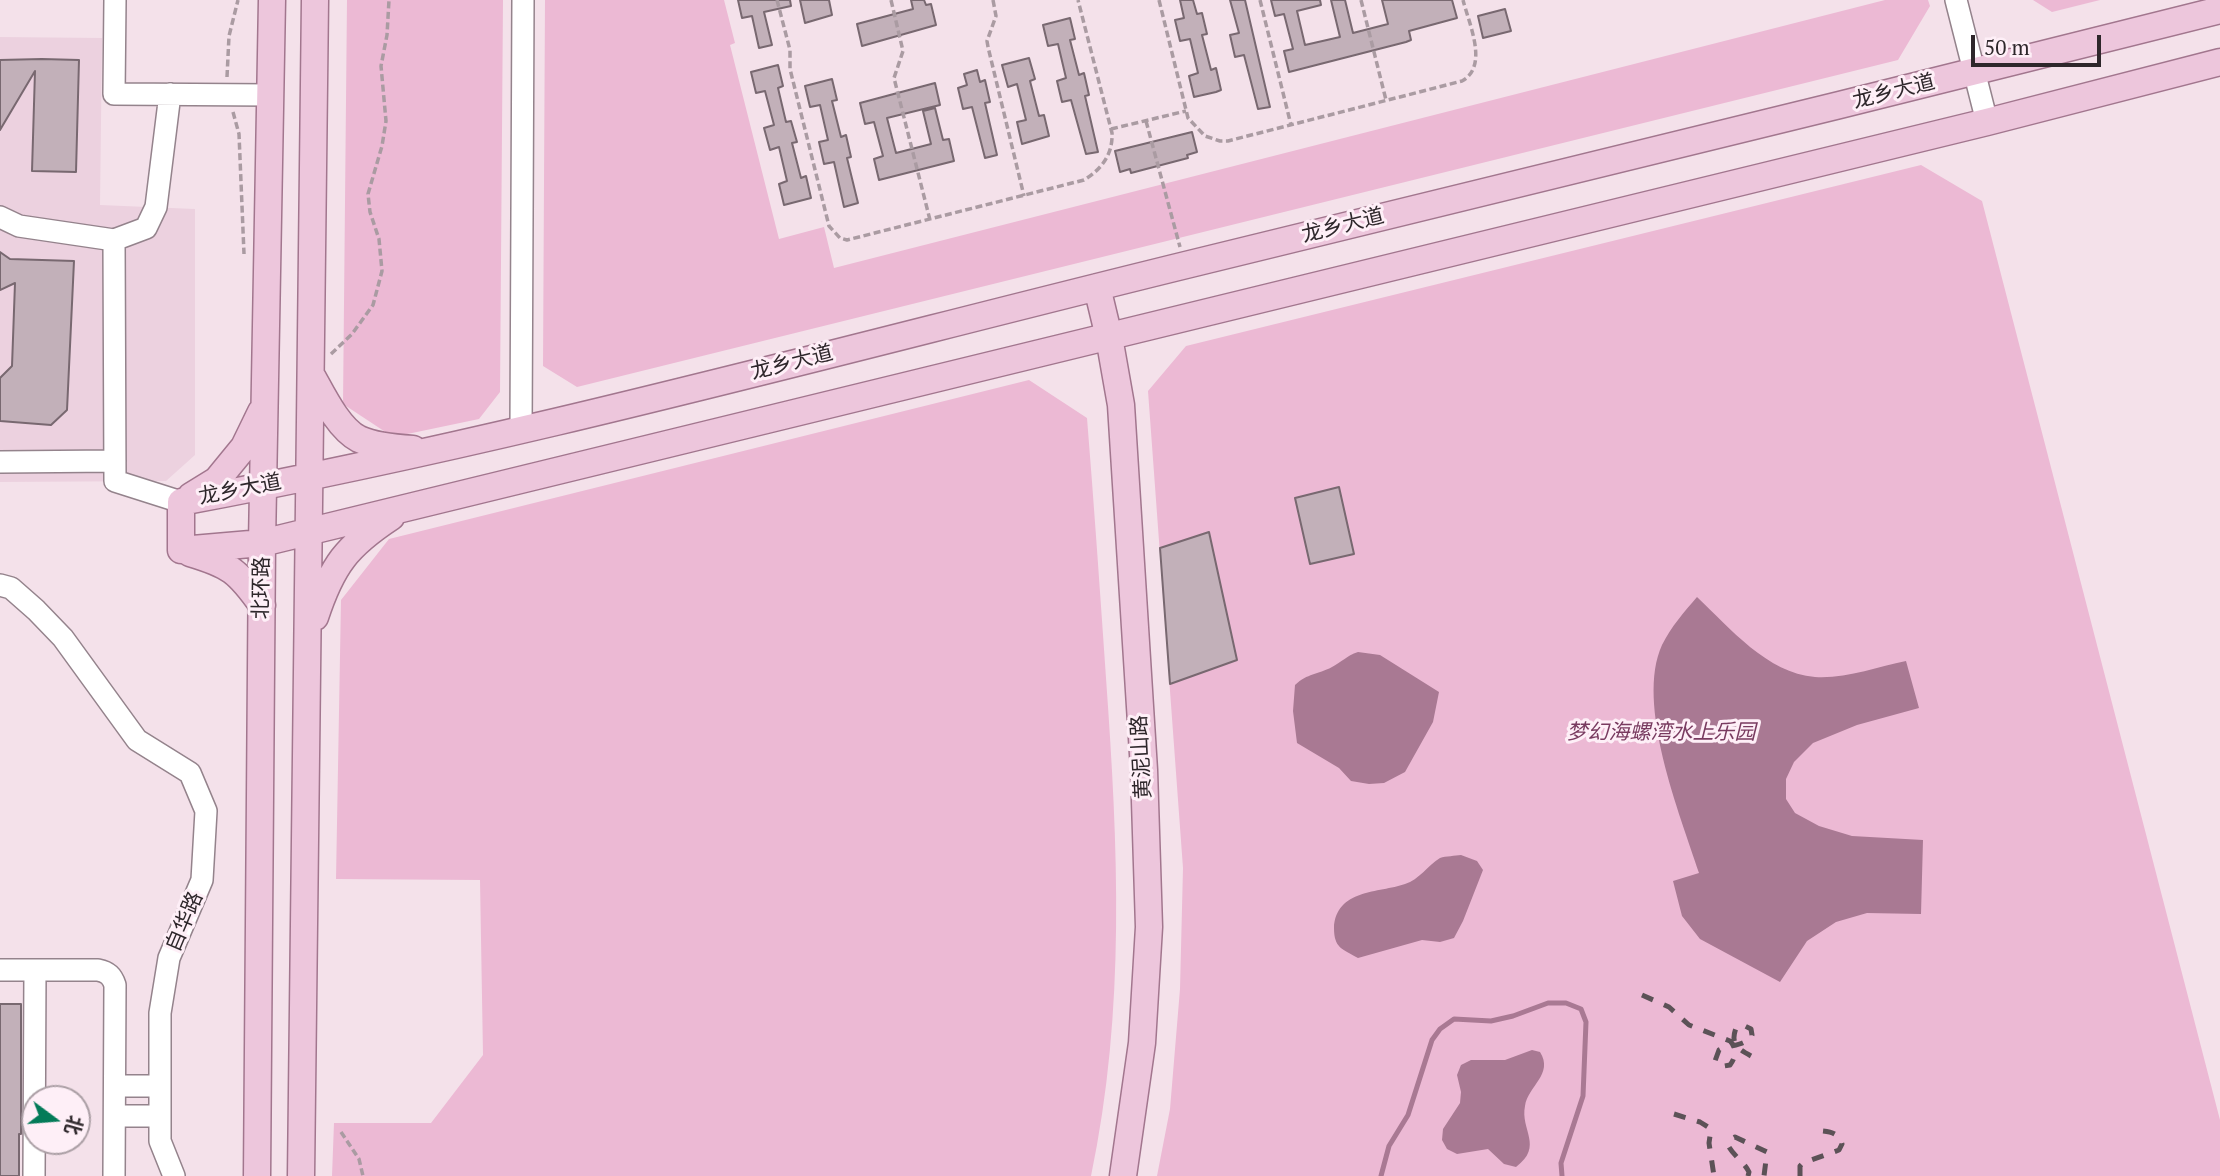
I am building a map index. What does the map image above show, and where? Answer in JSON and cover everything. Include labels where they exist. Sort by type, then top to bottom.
[{"type":"main road","name":"北环路","points":[[257,1165],[262,543],[272,0]]},
{"type":"main road","points":[[257,1165],[301,1165],[315,0]]},
{"type":"main road","name":"龙乡大道","points":[[181,550],[181,502],[521,431],[2220,10]]},
{"type":"main road","points":[[181,550],[262,543],[309,532],[1987,122],[2220,62]]},
{"type":"main road","name":"黄泥山路","points":[[1097,287],[1121,405],[1144,770],[1149,927],[1142,1043],[1123,1176]]},
{"type":"main road","points":[[311,374],[331,411],[358,438],[393,448],[432,451]]},
{"type":"main road","points":[[181,502],[217,480],[244,447],[265,404]]},
{"type":"main road","points":[[307,642],[326,585],[344,556],[366,534],[404,508]]},
{"type":"main road","points":[[181,550],[219,561],[243,579],[262,605]]},
{"type":"street","points":[[115,0],[114,94],[271,95]]},
{"type":"street","points":[[521,431],[523,0]]},
{"type":"street","points":[[1956,0],[1987,122]]},
{"type":"street","points":[[0,217],[19,226],[114,240],[146,228],[156,207],[170,94]]},
{"type":"street","points":[[114,240],[115,481],[181,502]]},
{"type":"street","points":[[0,462],[115,461]]},
{"type":"street","name":"自华路","points":[[0,585],[11,588],[63,638],[137,740],[190,773],[206,811],[202,880],[169,958],[160,1013],[160,1141],[174,1176]]},
{"type":"street","points":[[0,970],[98,970],[112,977],[115,985],[114,1176]]},
{"type":"street","points":[[34,1176],[35,970]]},
{"type":"street","points":[[115,1086],[160,1086]]},
{"type":"street","points":[[115,1116],[160,1116]]},
{"type":"path","points":[[238,0],[229,36],[228,94],[239,134],[244,264]]},
{"type":"path","points":[[311,374],[352,334],[373,305],[382,271],[379,239],[370,212],[368,194],[382,146],[386,121],[381,66],[387,34],[389,0]]},
{"type":"path","points":[[777,0],[790,50],[790,69],[829,226],[840,238],[853,240],[1084,180],[1103,165],[1111,149],[1111,129],[1078,0]]},
{"type":"path","points":[[891,0],[903,51],[894,78],[930,220]]},
{"type":"path","points":[[993,0],[996,16],[987,41],[1024,195]]},
{"type":"path","points":[[1159,0],[1186,111],[1198,131],[1220,141],[1462,81],[1474,72],[1477,56],[1463,0]]},
{"type":"path","points":[[1260,0],[1291,125]]},
{"type":"path","points":[[1361,0],[1386,101]]},
{"type":"path","points":[[1111,129],[1186,111]]},
{"type":"path","points":[[1146,121],[1184,265]]},
{"type":"path","points":[[341,1132],[359,1159],[363,1176]]},
{"type":"shaded area","points":[[0,37],[102,38],[100,205],[195,209],[195,455],[166,481],[0,482]]},
{"type":"shaded area","points":[[1697,597],[1750,647],[1781,667],[1798,674],[1815,677],[1838,676],[1906,661],[1919,708],[1857,725],[1813,743],[1794,762],[1786,779],[1786,799],[1795,813],[1819,826],[1852,836],[1923,840],[1921,914],[1867,913],[1836,922],[1807,941],[1780,982],[1700,939],[1682,916],[1673,881],[1699,873],[1663,759],[1654,697],[1655,669],[1666,638]]},
{"type":"shaded area","points":[[1358,652],[1380,655],[1439,692],[1433,722],[1405,772],[1384,783],[1351,781],[1339,768],[1297,743],[1293,711],[1295,685]]},
{"type":"shaded area","points":[[1461,855],[1477,861],[1483,870],[1454,938],[1440,942],[1422,940],[1358,958],[1337,944],[1334,928],[1337,915],[1350,899],[1410,882],[1440,858]]},
{"type":"shaded area","points":[[1532,1050],[1540,1052],[1544,1067],[1525,1106],[1525,1123],[1530,1145],[1524,1159],[1516,1167],[1504,1164],[1488,1149],[1457,1154],[1447,1149],[1442,1140],[1443,1129],[1460,1103],[1461,1092],[1457,1075],[1461,1065],[1471,1060],[1505,1060]]},
{"type":"green space","points":[[347,0],[503,0],[500,392],[479,419],[393,437],[343,404]]},
{"type":"green space","points":[[545,0],[724,0],[735,43],[730,45],[779,239],[824,227],[834,268],[1885,0],[1928,0],[1930,6],[1898,60],[577,387],[543,366]]},
{"type":"green space","points":[[2033,0],[2100,0],[2052,12]]},
{"type":"green space","name":"梦幻海螺湾水上乐园","points":[[1921,165],[1982,201],[2220,1120],[2220,1176],[1157,1176],[1170,1109],[1180,989],[1183,868],[1148,391],[1186,346]]},
{"type":"green space","points":[[1029,380],[1087,418],[1090,451],[1116,866],[1110,1052],[1091,1176],[332,1176],[334,1123],[431,1123],[483,1055],[480,880],[336,879],[341,600],[389,539]]},
{"type":"building","points":[[738,0],[790,0],[791,6],[764,12],[772,45],[759,48],[752,16],[742,18]]},
{"type":"building","points":[[800,0],[829,0],[832,15],[805,23]]},
{"type":"building","points":[[911,0],[924,0],[926,5],[931,4],[936,25],[862,46],[857,24],[913,9]]},
{"type":"building","points":[[1180,0],[1193,0],[1197,14],[1202,13],[1207,34],[1202,35],[1211,70],[1216,68],[1221,90],[1194,97],[1189,76],[1198,73],[1190,39],[1180,41],[1175,20],[1184,18]]},
{"type":"building","points":[[1230,0],[1245,0],[1270,107],[1258,109],[1244,55],[1235,57],[1230,35],[1239,33]]},
{"type":"building","points":[[1271,0],[1320,0],[1321,5],[1297,11],[1305,45],[1340,37],[1331,0],[1345,0],[1353,33],[1388,24],[1382,0],[1452,0],[1457,18],[1409,31],[1411,40],[1406,42],[1289,72],[1284,51],[1293,49],[1284,14],[1275,16]]},
{"type":"building","points":[[1505,9],[1511,31],[1483,38],[1478,16]]},
{"type":"building","points":[[1070,18],[1075,39],[1070,40],[1079,75],[1084,73],[1089,95],[1085,96],[1098,152],[1086,154],[1071,100],[1062,102],[1057,81],[1066,78],[1058,44],[1048,46],[1043,25]]},
{"type":"building","points":[[1029,58],[1035,79],[1030,81],[1039,116],[1044,115],[1049,136],[1022,144],[1017,122],[1026,120],[1017,84],[1008,87],[1002,65]]},
{"type":"building","points":[[0,60],[79,60],[76,172],[32,171],[35,71],[0,130]]},
{"type":"building","points":[[778,65],[783,86],[778,88],[786,122],[791,121],[797,142],[792,143],[801,178],[806,176],[811,198],[784,205],[779,184],[787,181],[779,147],[770,150],[764,128],[774,125],[765,91],[756,93],[751,72]]},
{"type":"building","points":[[977,70],[980,82],[985,80],[990,102],[985,103],[997,155],[985,158],[972,107],[963,109],[958,88],[967,85],[964,74]]},
{"type":"building","points":[[832,79],[837,100],[832,101],[841,137],[846,135],[851,157],[847,158],[858,203],[844,207],[834,162],[824,164],[819,142],[828,140],[820,105],[810,107],[805,86]]},
{"type":"building","points":[[935,83],[940,105],[887,118],[896,153],[931,144],[923,111],[935,108],[943,140],[949,139],[954,161],[879,180],[874,159],[883,156],[874,122],[865,124],[860,103]]},
{"type":"building","points":[[1192,132],[1197,152],[1187,155],[1188,158],[1131,173],[1130,169],[1120,172],[1115,151]]},
{"type":"building","points":[[0,252],[10,259],[74,261],[67,410],[51,425],[0,421],[0,378],[12,366],[15,283],[0,290]]},
{"type":"building","points":[[1339,487],[1354,554],[1310,564],[1295,498]]},
{"type":"building","points":[[1209,532],[1237,660],[1170,684],[1160,548]]},
{"type":"building","points":[[0,1004],[21,1004],[19,1176],[0,1176]]},
{"type":"waterway","points":[[1381,1176],[1389,1146],[1408,1115],[1432,1040],[1440,1029],[1454,1019],[1491,1021],[1548,1003],[1566,1003],[1581,1009],[1586,1022],[1583,1096],[1561,1163],[1562,1176]]},
{"type":"railway","points":[[1642,995],[1669,1007],[1689,1025],[1730,1041],[1732,1044],[1734,1047],[1735,1050],[1734,1056],[1730,1065],[1724,1066],[1715,1061],[1719,1050],[1723,1048],[1728,1047],[1732,1046],[1737,1045],[1745,1042],[1752,1035],[1751,1029],[1743,1025],[1736,1028],[1734,1038],[1736,1045],[1739,1048],[1751,1056]]},
{"type":"railway","points":[[1674,1114],[1700,1122],[1711,1129],[1709,1143],[1714,1176]]},
{"type":"railway","points":[[1800,1176],[1800,1166],[1803,1163],[1839,1150],[1842,1144],[1835,1134],[1814,1130]]},
{"type":"railway","points":[[1748,1176],[1747,1168],[1729,1147],[1730,1140],[1735,1137],[1767,1152],[1764,1176]]}]
